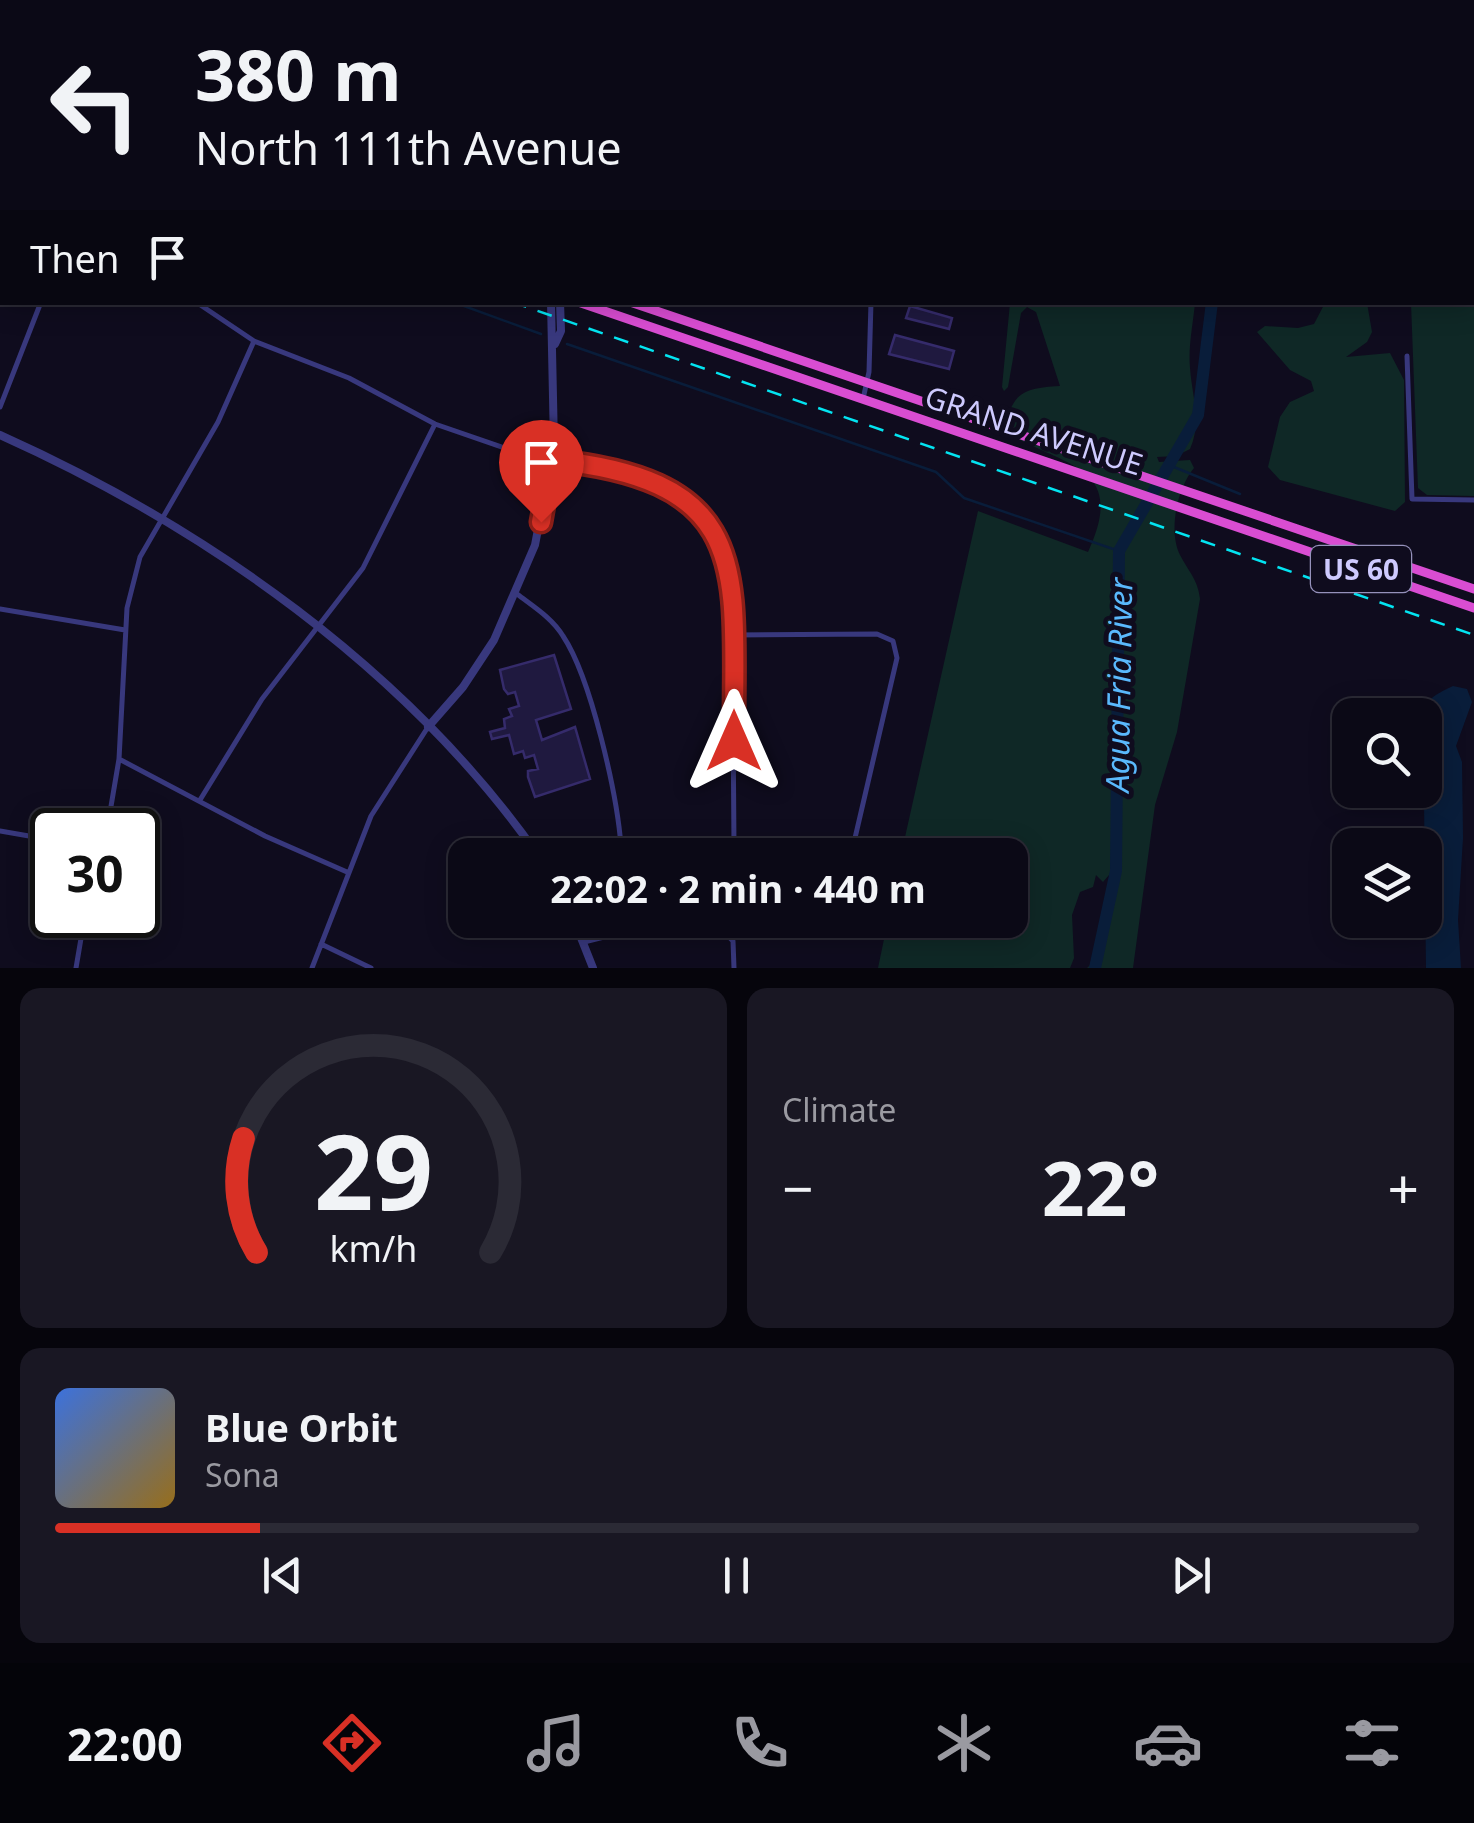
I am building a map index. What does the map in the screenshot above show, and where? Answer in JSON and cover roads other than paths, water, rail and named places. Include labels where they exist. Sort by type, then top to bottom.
[{"type":"highway","name":"GRAND AVENUE","points":[[587,305],[1474,608]]},
{"type":"highway","name":"GRAND AVENUE","points":[[658,308],[868,384],[1474,589]]},
{"type":"street","points":[[0,407],[40,305]]},
{"type":"street","points":[[200,305],[254,341],[349,378],[435,424],[496,448],[637,474],[672,490],[692,506],[716,537],[732,590],[734,838]]},
{"type":"street","points":[[312,968],[347,872],[380,799],[428,727],[465,684],[517,594],[538,537],[552,460],[555,344],[550,328],[552,305]]},
{"type":"street","points":[[555,344],[561,331],[560,305]]},
{"type":"street","points":[[862,400],[868,384],[871,305]]},
{"type":"street","points":[[111,808],[119,759],[125,630],[140,557],[218,422],[254,341]]},
{"type":"street","points":[[1407,356],[1412,499],[1474,500]]},
{"type":"street","points":[[200,800],[262,698],[363,568],[435,424]]},
{"type":"street","points":[[0,435],[160,517],[232,564],[316,628],[428,727],[524,838]]},
{"type":"street","points":[[517,594],[552,621],[576,657],[615,797],[620,838]]},
{"type":"street","points":[[0,609],[125,630]]},
{"type":"street","points":[[733,635],[877,634],[893,642],[897,658],[861,827],[854,838]]},
{"type":"street","points":[[119,759],[265,836],[347,872]]},
{"type":"street","points":[[0,831],[30,836]]},
{"type":"street","points":[[584,942],[632,930],[714,928],[728,932],[734,945],[734,968]]},
{"type":"street","points":[[76,968],[81,938]]},
{"type":"street","points":[[582,938],[593,968]]},
{"type":"street","points":[[321,944],[371,968]]},
{"type":"water","points":[[1453,686],[1467,689],[1472,702],[1456,746],[1462,762],[1458,920],[1461,968],[1426,968],[1426,938],[1442,938],[1442,828],[1424,828],[1424,808],[1442,808],[1442,698],[1433,698]]},
{"type":"waterway","points":[[461,305],[541,334]]},
{"type":"waterway","name":"Agua Fria River","points":[[1095,968],[1116,871],[1119,551],[1198,415],[1212,305]]},
{"type":"waterway","points":[[567,344],[936,472],[964,498],[1119,551]]},
{"type":"waterway","points":[[1169,465],[1240,494]]},
{"type":"railway","points":[[521,305],[1474,635]]}]
